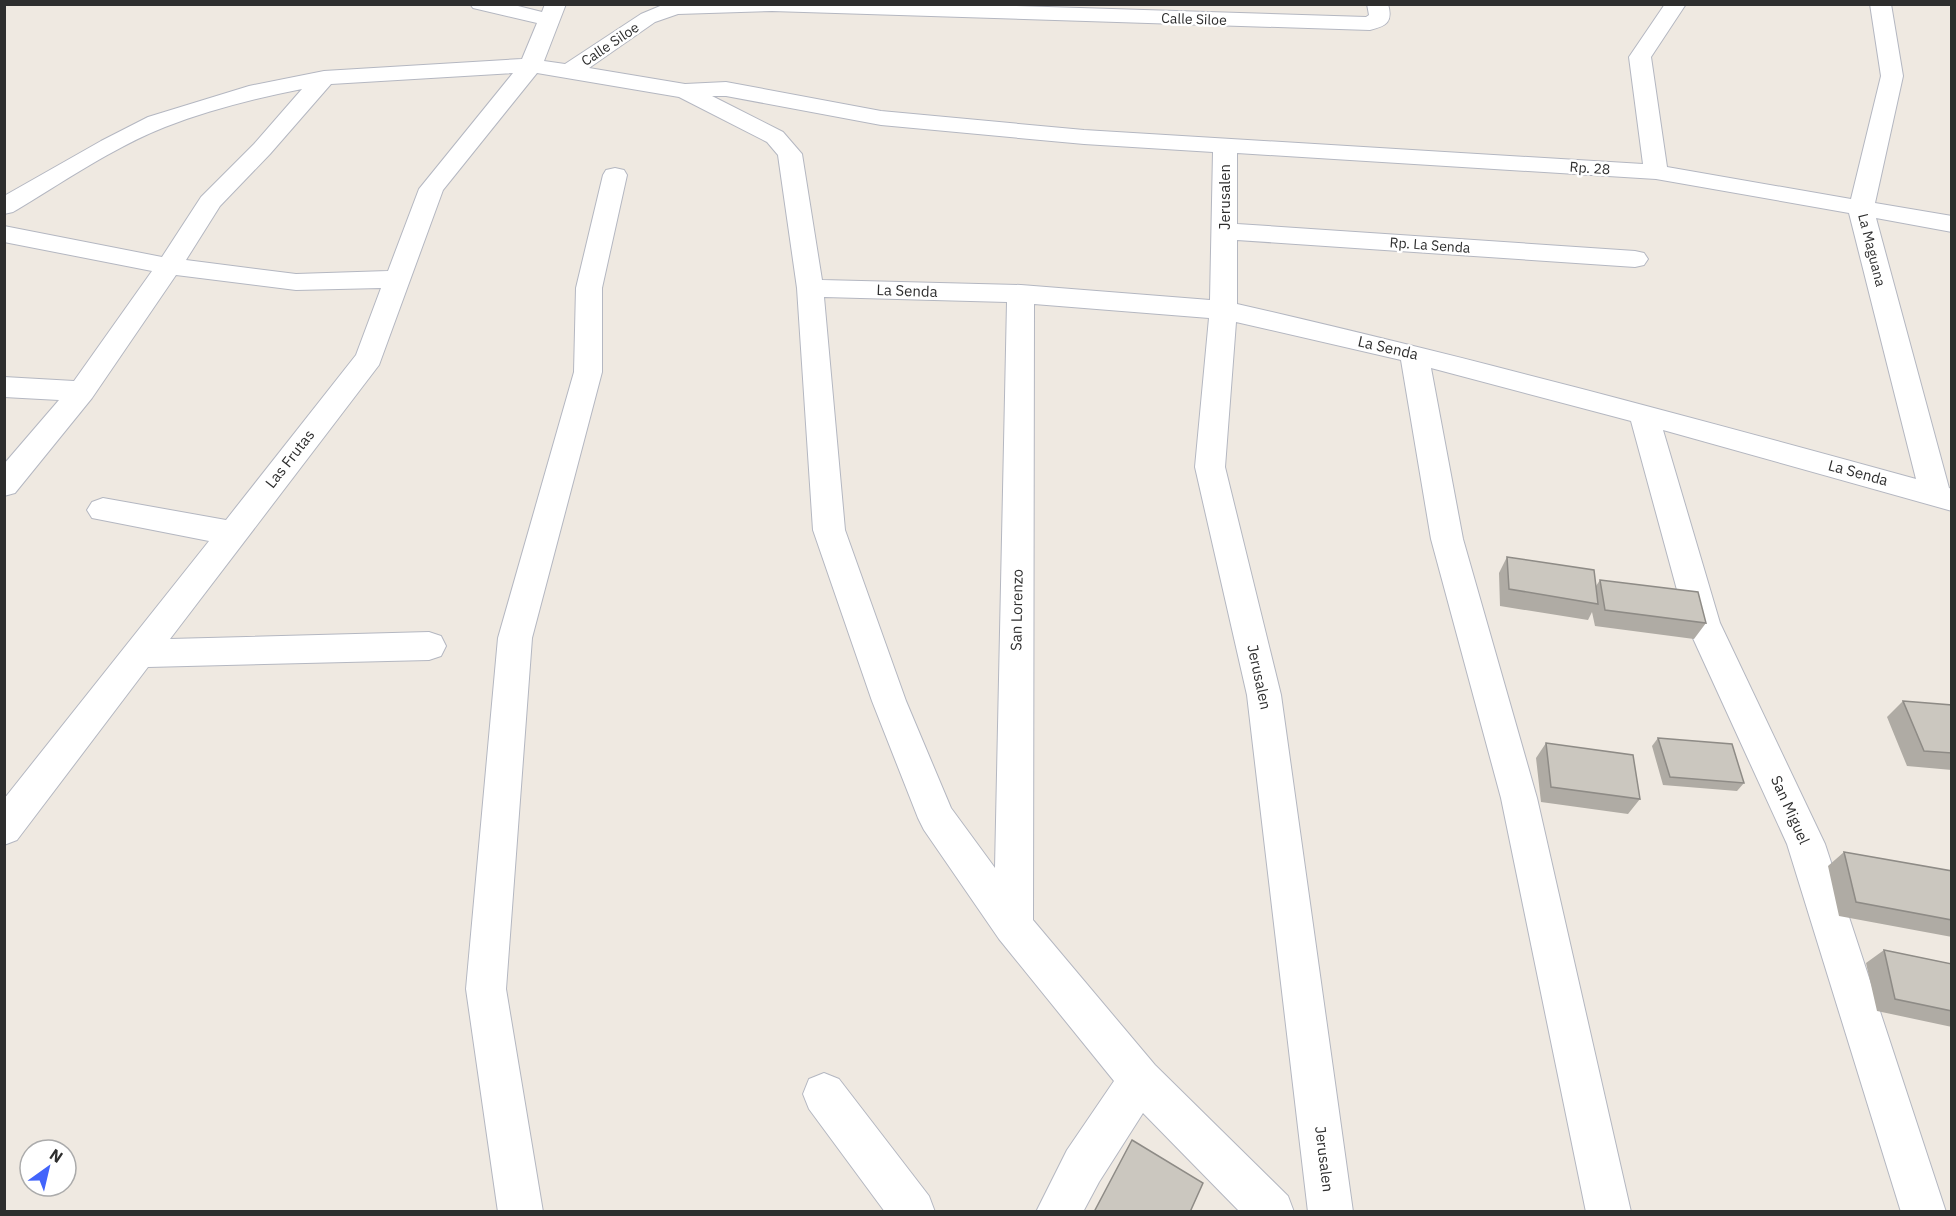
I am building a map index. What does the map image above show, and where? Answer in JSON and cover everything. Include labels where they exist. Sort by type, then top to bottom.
[{"type":"street","points":[[480,4],[553,12]]},
{"type":"street","points":[[1656,172],[1640,57],[1676,4]]},
{"type":"street","name":"La Maguana","points":[[1880,4],[1893,76],[1861,210],[1943,497]]},
{"type":"street","name":"Calle Siloe","points":[[568,72],[648,18],[675,8],[772,5],[1373,14]]},
{"type":"street","name":"Las Frutas","points":[[4,828],[369,358],[432,189],[531,65],[553,12]]},
{"type":"street","points":[[4,207],[109,146],[156,122],[257,91],[324,78],[531,65],[685,91],[775,137],[790,154],[810,288],[829,530],[889,701],[937,819],[1013,926],[1140,1080],[1272,1212]]},
{"type":"street","points":[[4,485],[82,391],[169,266],[210,202],[262,149],[324,78]]},
{"type":"street","name":"Rp. 28","points":[[685,91],[726,89],[893,119],[1084,137],[1656,172],[1861,210],[1952,224]]},
{"type":"street","name":"Jerusalen","points":[[1225,144],[1223,310],[1210,467],[1264,695],[1331,1212]]},
{"type":"street","points":[[521,1212],[486,989],[515,638],[588,372],[589,288],[615,175]]},
{"type":"street","name":"Rp. La Senda","points":[[1225,231],[1635,259]]},
{"type":"street","points":[[4,234],[169,266],[296,282],[398,279]]},
{"type":"street","name":"La Senda","points":[[810,288],[1021,294],[1223,310],[1414,354],[1644,414],[1943,497]]},
{"type":"street","name":"San Lorenzo","points":[[1013,926],[1021,294]]},
{"type":"street","points":[[1414,354],[1447,539],[1519,798],[1609,1212]]},
{"type":"street","points":[[4,387],[82,391]]},
{"type":"street","name":"San Miguel","points":[[1644,414],[1703,623],[1806,844],[1924,1212]]},
{"type":"street","points":[[103,510],[233,533]]},
{"type":"street","points":[[139,654],[429,646]]},
{"type":"street","points":[[1058,1212],[1083,1166],[1140,1080]]},
{"type":"street","points":[[824,1094],[913,1212]]},
{"type":"building","points":[[1507,557],[1594,570],[1598,604],[1509,589]]},
{"type":"building","points":[[1600,580],[1698,592],[1706,623],[1605,610]]},
{"type":"building","points":[[1903,701],[1952,705],[1952,753],[1924,751]]},
{"type":"building","points":[[1658,738],[1732,744],[1744,783],[1670,777]]},
{"type":"building","points":[[1546,743],[1633,755],[1640,799],[1551,787]]},
{"type":"building","points":[[1844,852],[1952,871],[1952,920],[1856,902]]},
{"type":"building","points":[[1884,950],[1952,964],[1952,1011],[1895,999]]},
{"type":"building","points":[[1132,1140],[1203,1183],[1190,1212],[1094,1212]]}]
